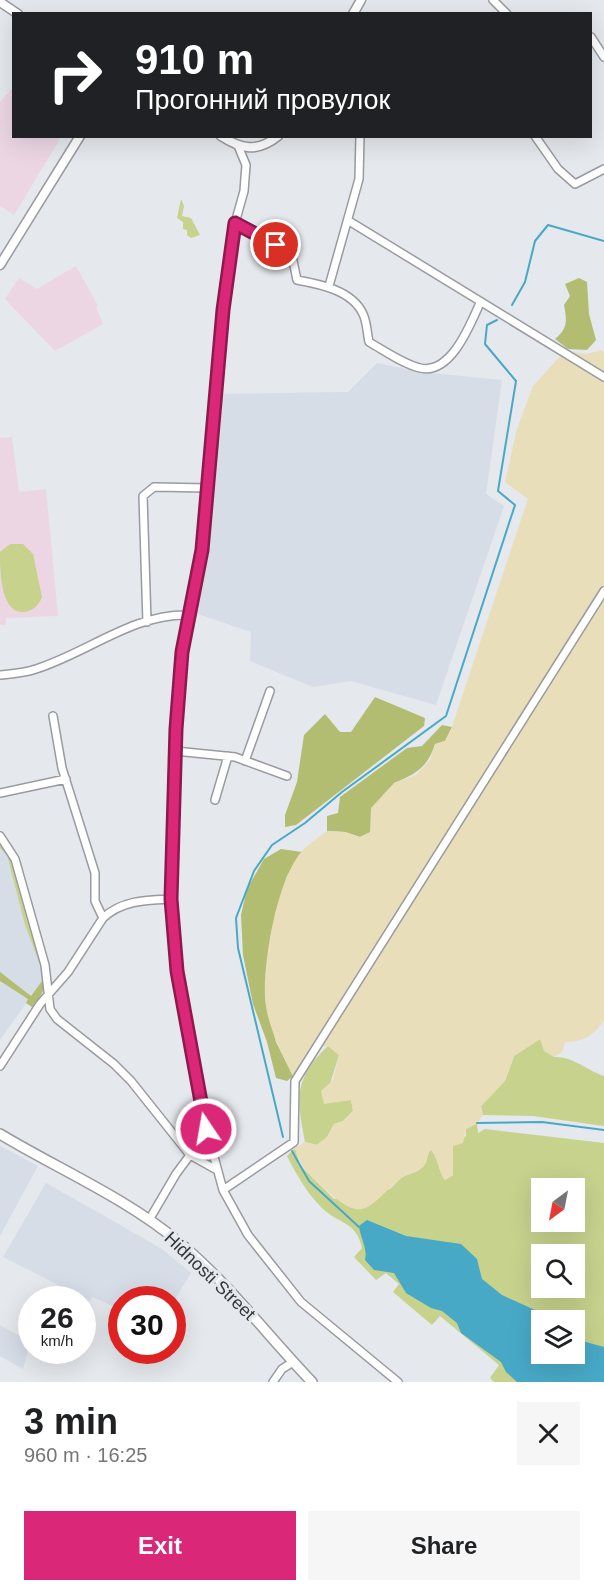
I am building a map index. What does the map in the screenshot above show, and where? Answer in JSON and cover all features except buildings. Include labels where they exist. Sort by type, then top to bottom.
[{"type":"main road","name":"Hidnosti Street","points":[[0,1134],[149,1220],[209,1270],[312,1382]]},
{"type":"street","points":[[493,0],[505,12]]},
{"type":"street","points":[[0,2],[15,12]]},
{"type":"street","points":[[592,39],[604,57]]},
{"type":"street","points":[[1,263],[79,138]]},
{"type":"street","points":[[224,138],[239,148],[256,148],[274,138]]},
{"type":"street","points":[[329,286],[359,179],[360,138]]},
{"type":"street","points":[[536,138],[558,169],[575,184],[604,169]]},
{"type":"street","points":[[239,148],[246,165],[244,191],[235,223],[223,310],[202,550],[188,615],[176,706],[171,899],[177,971],[185,1024],[215,1169],[223,1190],[248,1235],[302,1302],[398,1382]]},
{"type":"street","points":[[349,220],[480,303],[604,377]]},
{"type":"street","points":[[235,223],[260,234],[292,256],[297,280],[329,286],[350,299],[363,313],[369,342],[421,369],[433,369],[446,360],[469,327],[480,303]]},
{"type":"street","points":[[147,622],[143,496],[154,487],[208,488]]},
{"type":"street","points":[[223,1190],[294,1142],[296,1082],[604,591]]},
{"type":"street","points":[[0,675],[35,670],[115,633],[174,615],[188,615]]},
{"type":"street","points":[[245,761],[270,690]]},
{"type":"street","points":[[53,716],[66,779],[95,873],[94,902],[103,918]]},
{"type":"street","points":[[175,751],[228,756],[287,776]]},
{"type":"street","points":[[215,800],[228,756]]},
{"type":"street","points":[[0,793],[66,779]]},
{"type":"street","points":[[0,836],[15,859],[45,965],[50,1009],[57,1019],[114,1064],[153,1107],[190,1155],[215,1169]]},
{"type":"street","points":[[0,1066],[47,994],[68,972],[103,918],[118,908],[139,901],[171,899]]},
{"type":"street","points":[[149,1220],[190,1155]]},
{"type":"street","points":[[273,1382],[282,1369],[293,1362]]},
{"type":"shaded area","points":[[12,89],[12,138],[60,138],[14,215],[0,206],[0,102]]},
{"type":"shaded area","points":[[76,266],[98,306],[96,307],[103,324],[55,351],[5,299],[19,278],[37,289]]},
{"type":"shaded area","points":[[377,363],[421,372],[502,380],[486,494],[504,506],[436,705],[351,681],[313,687],[250,661],[251,632],[198,614],[223,394],[348,392]]},
{"type":"shaded area","points":[[12,437],[19,492],[46,489],[58,616],[6,618],[6,625],[0,625],[0,438]]},
{"type":"shaded area","points":[[0,848],[7,855],[25,925],[43,973],[42,981],[0,1040]]},
{"type":"shaded area","points":[[0,1146],[38,1166],[0,1236]]},
{"type":"shaded area","points":[[46,1183],[163,1250],[191,1273],[183,1286],[108,1286],[108,1304],[96,1299],[96,1286],[60,1286],[3,1257]]},
{"type":"shaded area","points":[[0,1325],[18,1335],[18,1364],[24,1364],[23,1369],[0,1356]]},
{"type":"green space","points":[[181,199],[184,206],[182,216],[191,218],[200,235],[191,238],[187,235],[187,230],[183,229],[183,222],[177,218]]},
{"type":"green space","points":[[579,278],[587,282],[589,314],[596,340],[587,350],[568,349],[555,339],[566,324],[564,305],[570,296],[565,284]]},
{"type":"green space","points":[[10,544],[23,544],[33,554],[42,597],[35,607],[24,612],[16,611],[10,606],[3,589],[0,552]]},
{"type":"green space","points":[[375,697],[425,718],[424,726],[296,825],[285,827],[285,815],[297,782],[304,735],[325,714],[340,732],[351,732]]},
{"type":"green space","points":[[442,725],[452,727],[445,741],[435,744],[429,759],[420,769],[394,783],[371,832],[360,837],[345,832],[327,831],[327,816],[338,813],[340,797],[407,748],[422,746]]},
{"type":"green space","points":[[0,843],[10,855],[45,972],[43,973],[25,925],[7,855],[0,848]]},
{"type":"green space","points":[[281,849],[302,852],[287,876],[275,914],[265,998],[276,1042],[293,1076],[287,1081],[276,1078],[267,1042],[253,1004],[243,955],[241,915],[247,889],[264,859]]},
{"type":"green space","points":[[0,972],[31,996],[42,981],[43,973],[43,991],[32,1007],[26,1003],[28,999],[0,981]]},
{"type":"green space","points":[[540,1039],[554,1057],[573,1061],[604,1076],[604,1126],[533,1116],[483,1115],[481,1106],[505,1081],[514,1056]]},
{"type":"green space","points":[[328,1046],[339,1055],[324,1103],[351,1100],[353,1111],[343,1121],[334,1124],[327,1137],[317,1145],[305,1142],[300,1114],[300,1090],[309,1069]]},
{"type":"green space","points":[[477,1123],[478,1133],[485,1129],[604,1143],[604,1382],[494,1382],[490,1378],[499,1365],[440,1316],[432,1325],[393,1292],[399,1284],[386,1273],[376,1280],[354,1257],[362,1248],[355,1232],[316,1202],[287,1156],[295,1148],[300,1165],[334,1199],[390,1189],[402,1177],[418,1171],[426,1163],[431,1150],[445,1180],[453,1175],[453,1145],[466,1136],[466,1129]]},
{"type":"sand","points":[[601,350],[604,352],[604,1020],[588,1037],[565,1042],[562,1052],[554,1057],[544,1051],[540,1039],[514,1056],[505,1081],[481,1106],[483,1115],[477,1123],[466,1129],[463,1143],[453,1146],[453,1175],[445,1180],[431,1150],[421,1168],[400,1179],[372,1204],[357,1209],[348,1207],[314,1179],[303,1166],[295,1148],[305,1142],[318,1145],[327,1137],[334,1124],[343,1121],[353,1111],[351,1100],[324,1104],[321,1091],[333,1080],[339,1055],[328,1046],[310,1047],[293,1076],[279,1048],[266,1008],[265,982],[269,943],[279,900],[285,881],[302,851],[327,831],[345,832],[360,837],[370,832],[371,808],[394,783],[416,775],[430,760],[435,744],[445,741],[452,727],[528,499],[505,482],[517,429],[533,386],[565,351],[587,354]]},
{"type":"water","points":[[367,1220],[406,1236],[461,1244],[477,1259],[482,1279],[502,1295],[535,1310],[531,1310],[531,1364],[585,1364],[585,1342],[604,1347],[604,1382],[517,1382],[506,1372],[501,1362],[461,1333],[457,1323],[442,1311],[431,1308],[406,1293],[394,1273],[374,1270],[365,1260],[359,1226]]},
{"type":"waterway","points":[[512,305],[525,282],[535,241],[548,225],[604,241]]},
{"type":"waterway","points":[[283,1137],[238,948],[236,918],[254,871],[272,845],[305,823],[342,792],[446,716],[515,505],[498,491],[516,381],[485,344],[487,325],[497,320]]},
{"type":"waterway","points":[[477,1123],[542,1122],[604,1130]]},
{"type":"waterway","points":[[292,1151],[309,1181],[359,1227]]},
{"type":"route","points":[[206,1129],[185,1024],[177,971],[171,899],[176,706],[188,615],[202,550],[213,450],[223,310],[235,223],[260,234],[276,245]]}]
